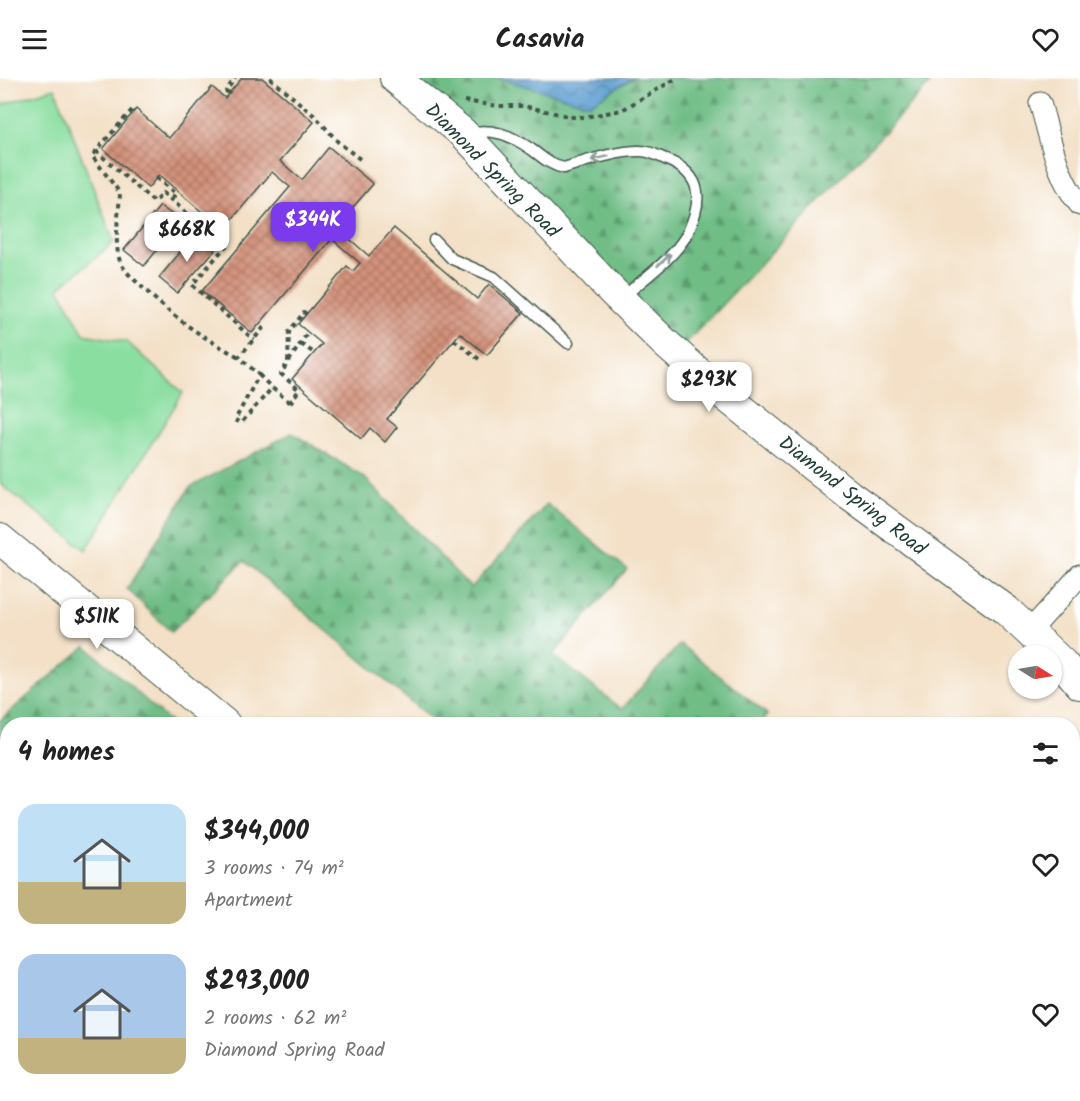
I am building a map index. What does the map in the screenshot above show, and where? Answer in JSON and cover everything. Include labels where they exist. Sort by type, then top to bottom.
[{"type":"street","name":"Diamond Spring Road","points":[[395,78],[463,134],[621,300],[718,390],[849,495],[1006,610],[1062,663],[1080,684]]},
{"type":"street","points":[[1040,103],[1056,157],[1073,197],[1080,205]]},
{"type":"street","points":[[0,539],[216,717]]},
{"type":"street","points":[[1029,632],[1080,575]]},
{"type":"lane","points":[[463,134],[483,129],[492,130],[529,148],[556,167],[564,168],[625,152],[642,151],[672,162],[688,173],[695,183],[698,194],[697,209],[687,234],[674,251],[621,300]]},
{"type":"lane","points":[[434,240],[452,259],[494,277],[568,343]]},
{"type":"path","points":[[229,93],[226,91],[235,78]]},
{"type":"path","points":[[270,78],[316,117],[338,142],[361,160]]},
{"type":"path","points":[[460,101],[524,106],[572,117],[585,117],[622,110],[677,78]]},
{"type":"path","points":[[132,110],[92,156],[120,193],[117,234],[119,260],[128,273],[169,313],[204,338],[239,357],[291,403],[299,390],[281,374],[308,332]]},
{"type":"path","points":[[96,151],[154,202],[163,193],[226,246],[192,285],[254,340]]},
{"type":"path","points":[[156,178],[176,194],[171,200]]},
{"type":"path","points":[[288,362],[289,333],[304,312],[306,314]]},
{"type":"path","points":[[239,357],[264,327]]},
{"type":"path","points":[[454,340],[479,360]]},
{"type":"path","points":[[301,344],[314,353]]},
{"type":"path","points":[[259,375],[235,420],[241,423],[272,388]]},
{"type":"green space","points":[[384,78],[498,78],[589,104],[633,78],[935,78],[674,356],[417,97]]},
{"type":"green space","points":[[55,88],[114,242],[59,288],[84,334],[127,342],[183,393],[86,550],[0,484],[0,105]]},
{"type":"green space","points":[[292,433],[364,477],[471,588],[547,504],[627,569],[553,655],[622,709],[680,644],[768,715],[766,717],[429,717],[244,561],[171,632],[127,589],[190,487]]},
{"type":"green space","points":[[86,646],[164,717],[3,717]]},
{"type":"water","points":[[498,78],[633,78],[589,104]]},
{"type":"building","points":[[242,78],[262,78],[314,122],[280,161],[302,180],[329,147],[373,184],[336,227],[369,256],[394,228],[477,299],[489,284],[523,313],[487,355],[460,333],[387,419],[397,427],[385,442],[370,428],[361,439],[292,379],[322,344],[298,324],[347,266],[353,271],[360,263],[332,239],[252,333],[202,291],[290,187],[272,172],[223,230],[159,175],[148,188],[103,149],[136,109],[169,138],[212,87],[225,98]]},
{"type":"building","points":[[160,206],[181,221],[144,266],[124,250]]},
{"type":"building","points":[[195,234],[215,250],[177,293],[159,278]]}]
